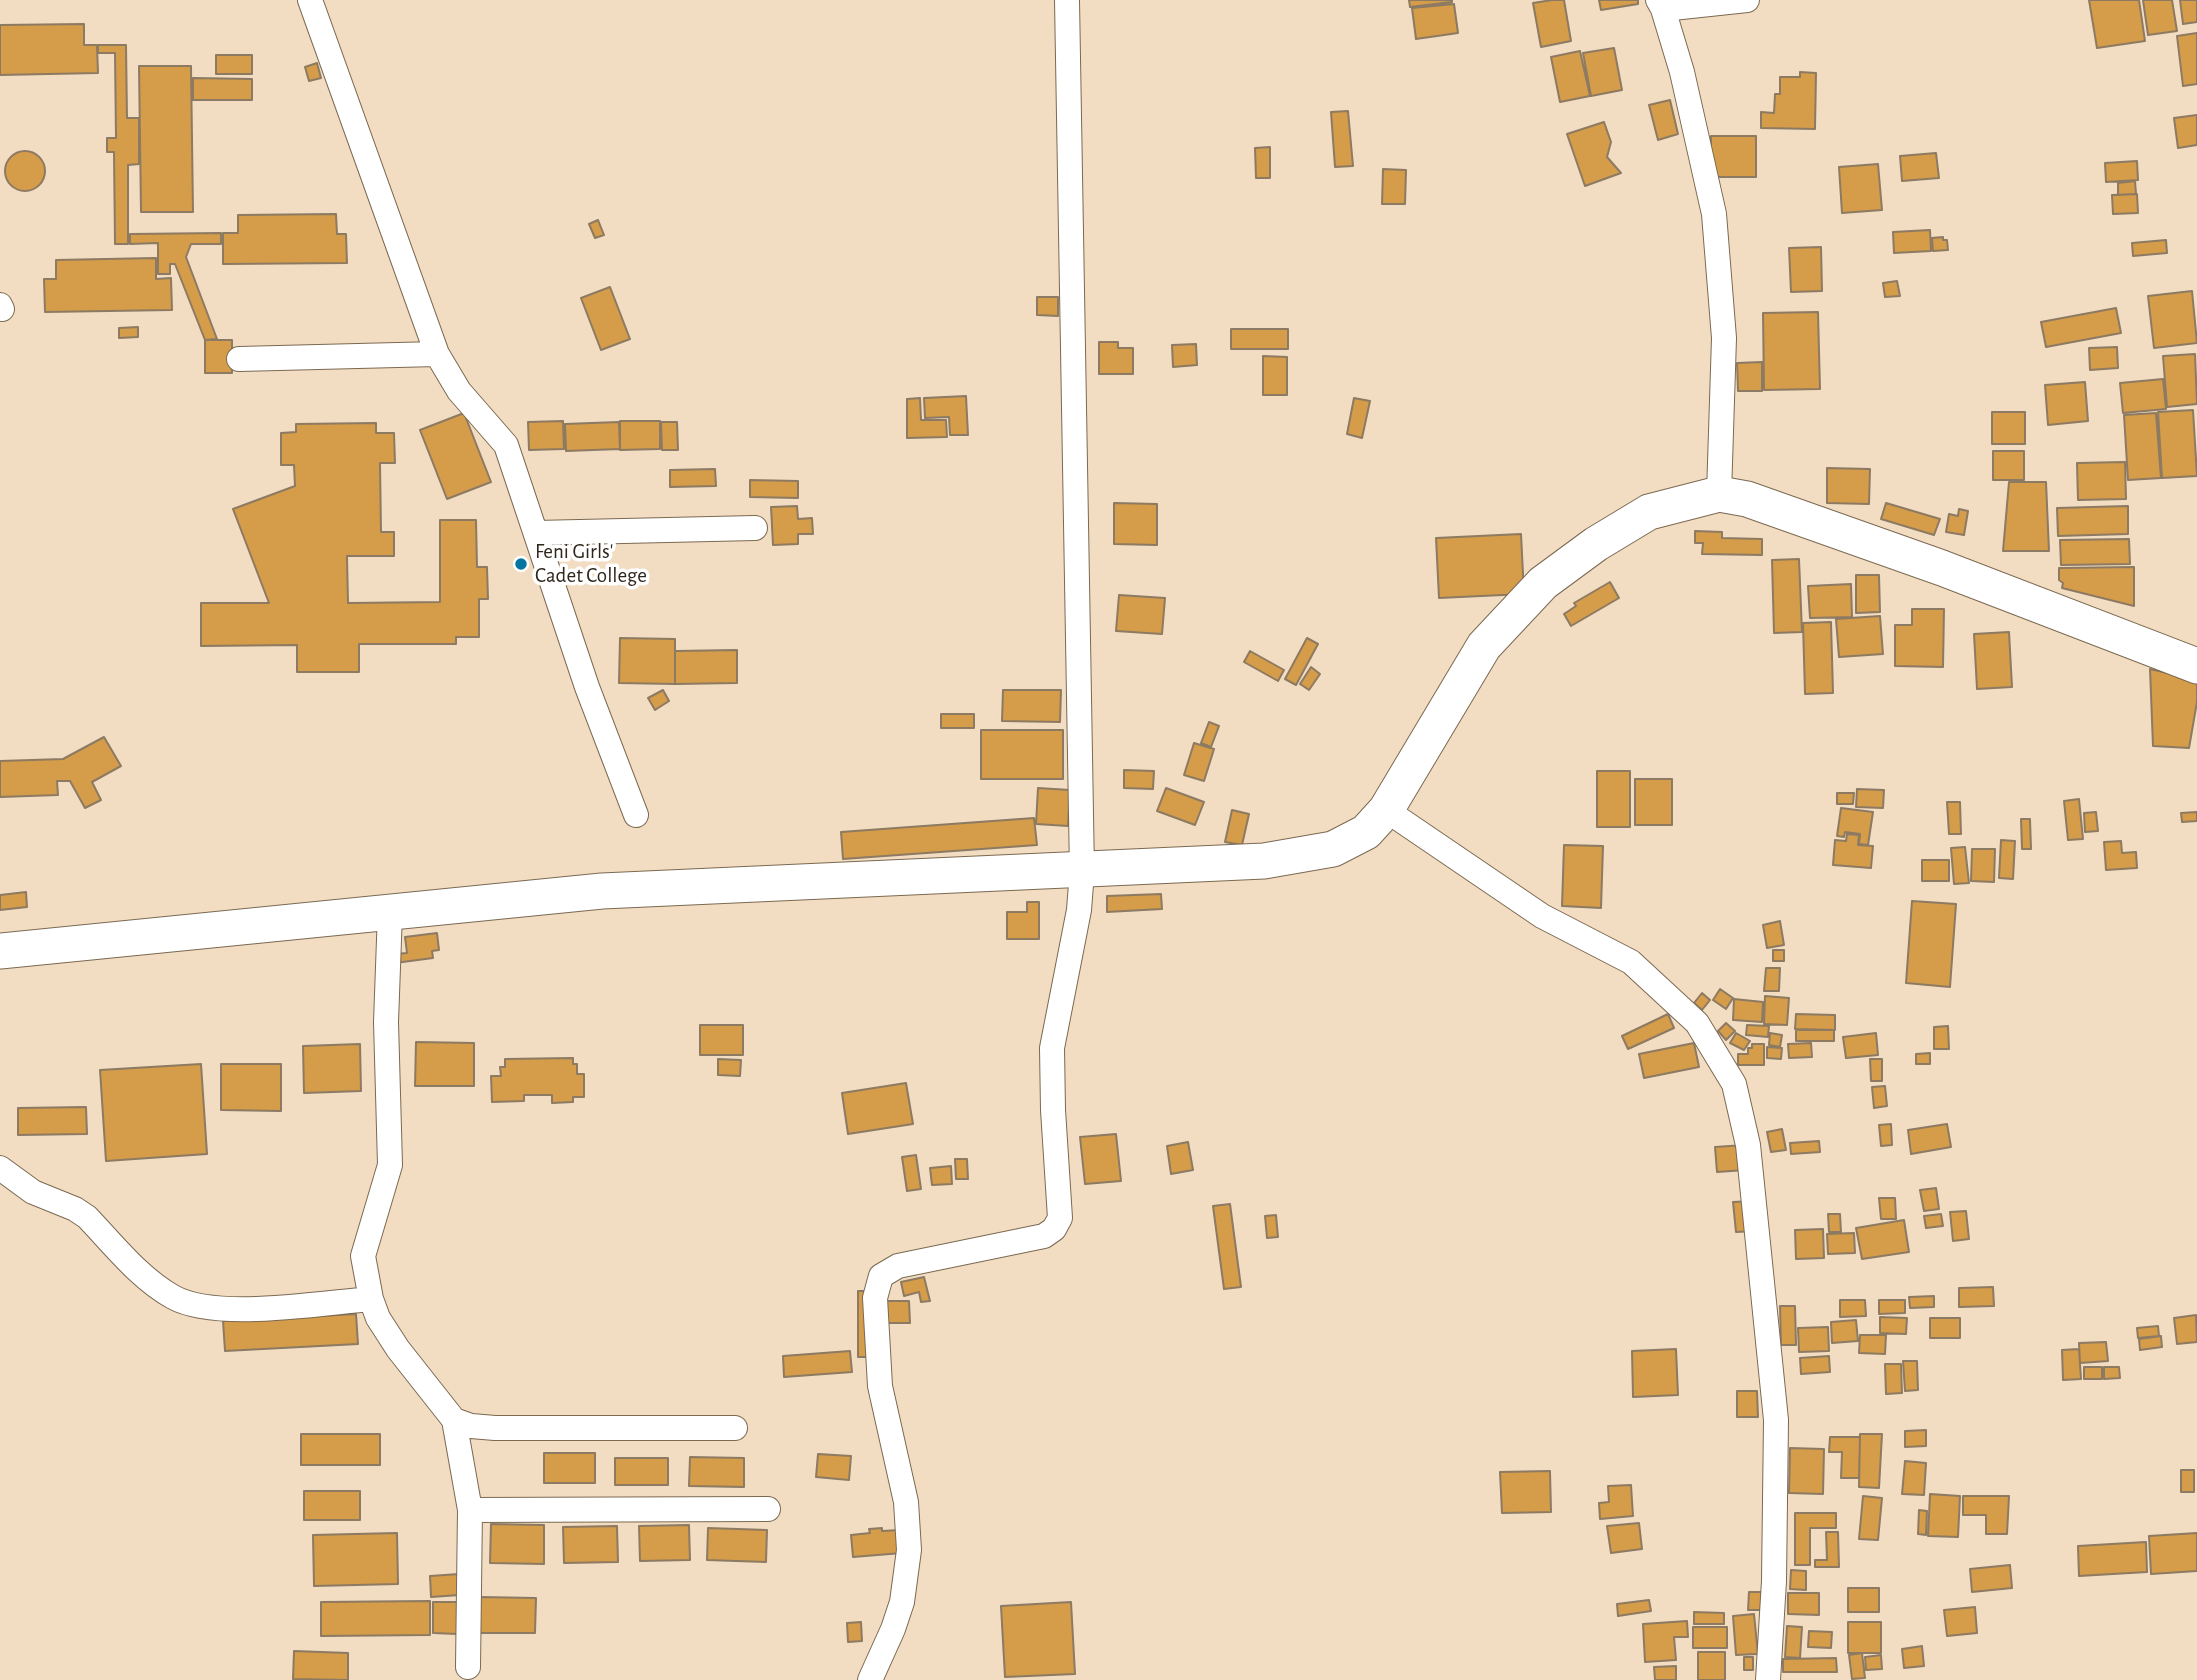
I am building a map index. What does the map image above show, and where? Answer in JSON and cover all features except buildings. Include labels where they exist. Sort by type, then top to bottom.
[{"type":"main road","points":[[0,951],[602,891],[1264,862],[1333,849],[1366,832],[1386,810],[1484,646],[1543,583],[1596,544],[1649,512],[1719,494],[1747,499],[1942,568],[2197,666]]},
{"type":"street","points":[[310,0],[437,354],[459,391],[506,445],[587,687],[636,815]]},
{"type":"street","points":[[870,1680],[902,1602],[909,1550],[906,1502],[880,1386],[875,1298],[878,1281],[881,1276],[898,1266],[1044,1236],[1055,1229],[1060,1218],[1052,1048],[1079,910],[1082,871],[1067,0]]},
{"type":"street","points":[[1719,494],[1724,338],[1714,214],[1682,72],[1660,5],[1747,0]]},
{"type":"street","points":[[239,359],[437,354]]},
{"type":"street","points":[[536,533],[755,528]]},
{"type":"street","points":[[1386,810],[1542,916],[1631,962],[1697,1023],[1734,1084],[1748,1145],[1776,1420],[1774,1581],[1768,1680]]},
{"type":"street","points":[[390,912],[386,1022],[390,1165],[363,1256],[371,1299],[378,1318],[398,1349],[454,1420],[470,1510],[468,1667]]},
{"type":"street","points":[[0,1168],[33,1192],[75,1209],[87,1217],[146,1278],[175,1298],[226,1310],[371,1299]]},
{"type":"street","points":[[454,1420],[471,1426],[495,1428],[736,1428]]},
{"type":"street","points":[[470,1510],[768,1509]]},
{"type":"place","name":"Feni Girls' Cadet College","points":[[521,564]]}]
